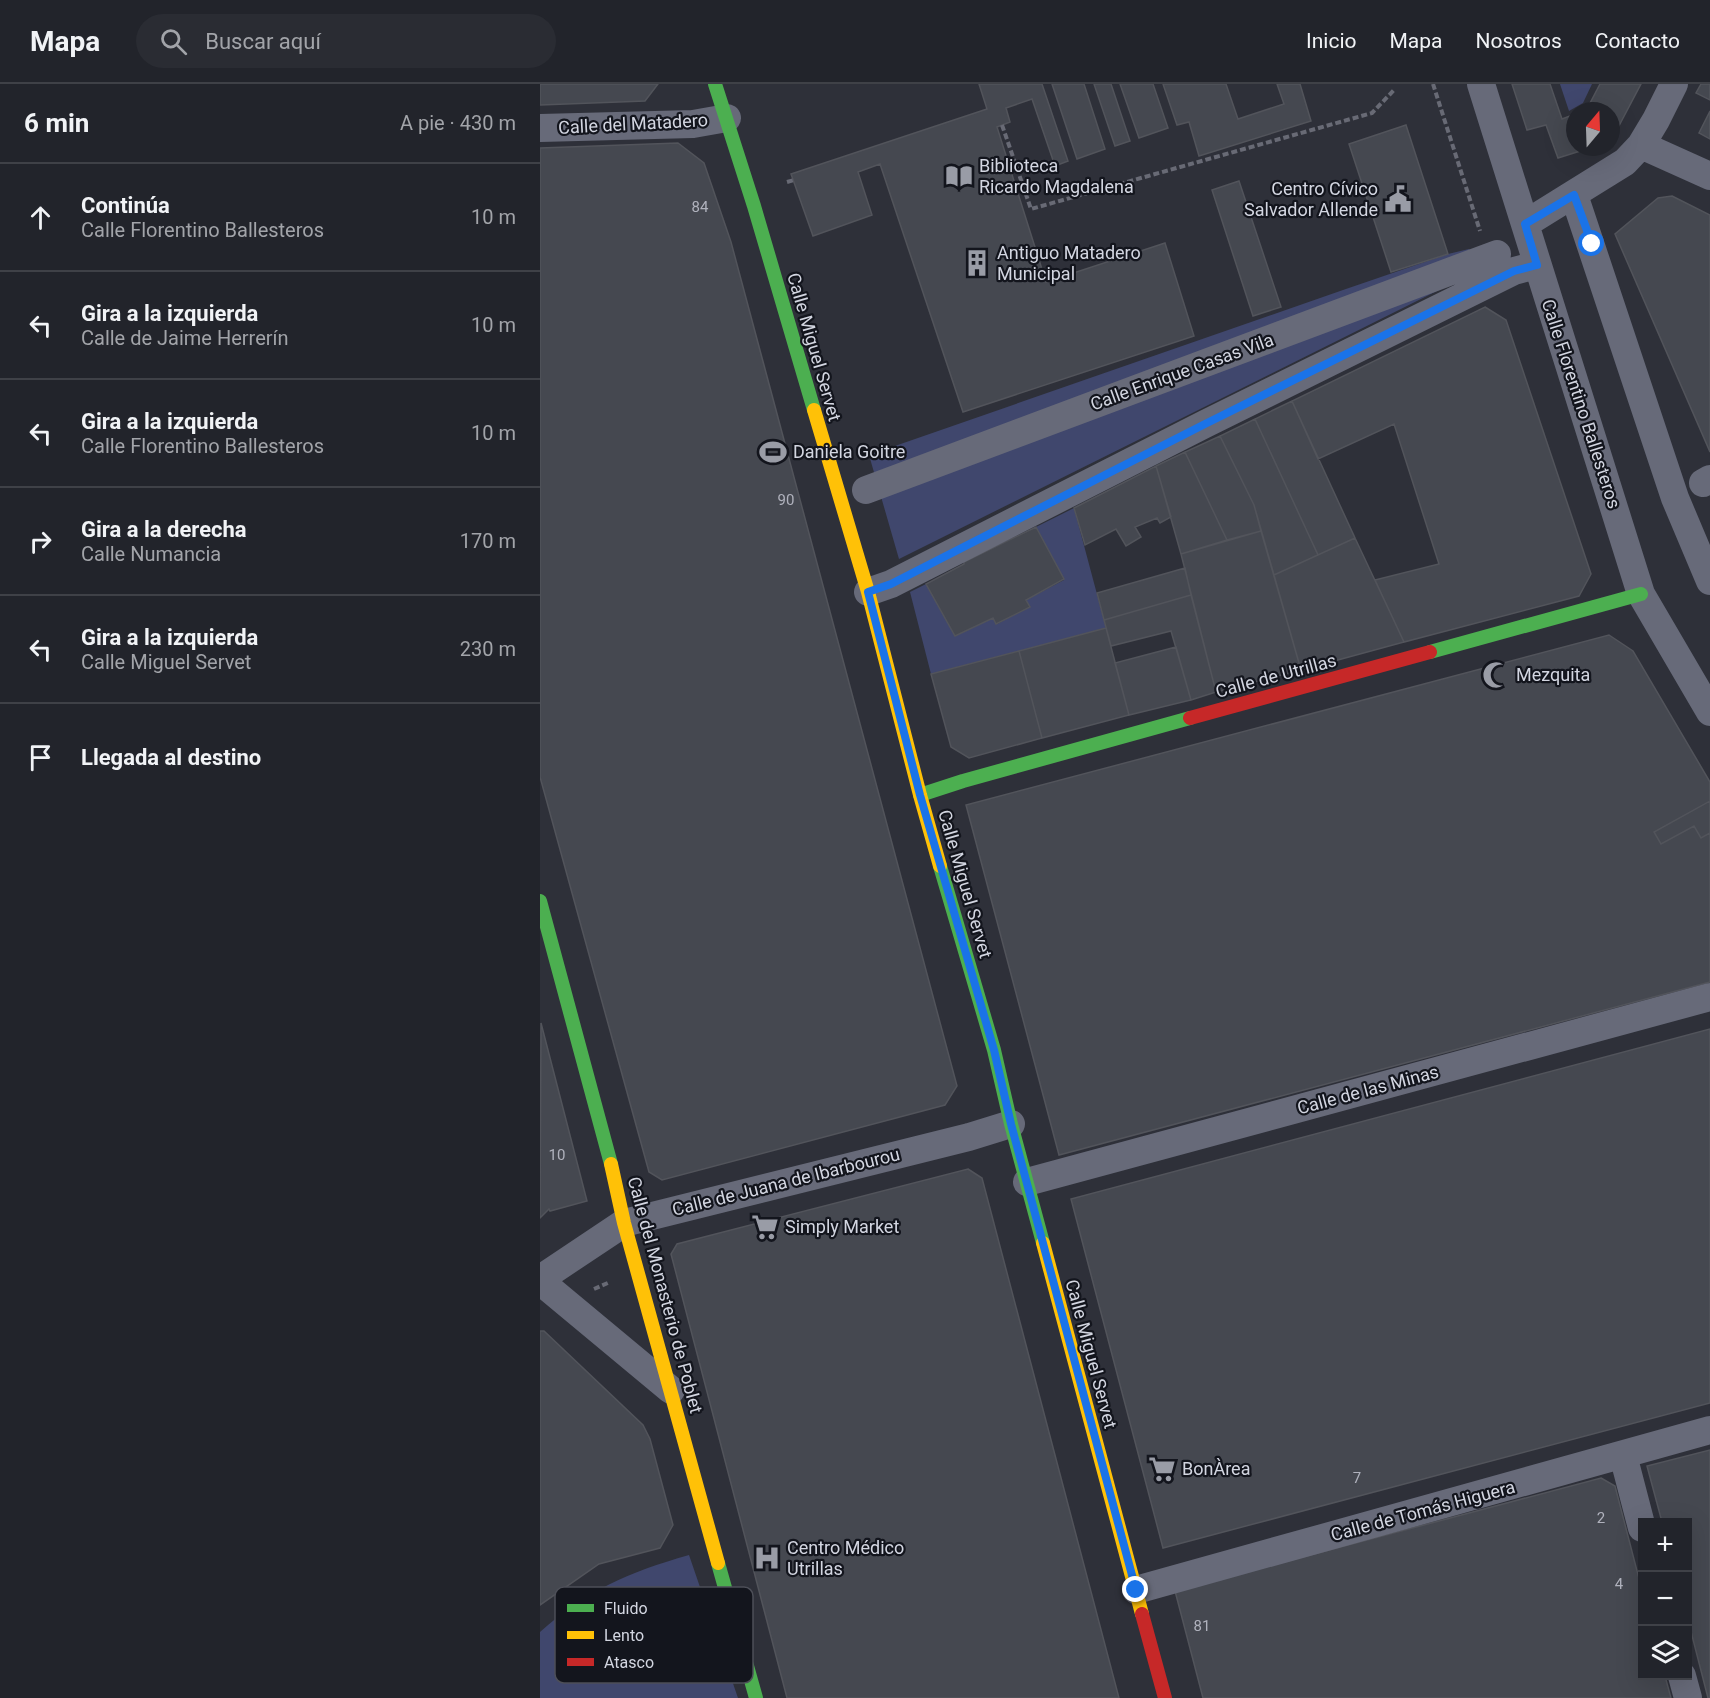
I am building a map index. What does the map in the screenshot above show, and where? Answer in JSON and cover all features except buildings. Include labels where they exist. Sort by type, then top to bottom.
[{"type":"main road","name":"Calle Miguel Servet","points":[[715,84],[868,592],[920,795],[994,1050],[1011,1124],[1165,1698]]},
{"type":"main road","name":"Calle de Utrillas","points":[[920,795],[986,774],[1641,594]]},
{"type":"main road","name":"Calle del Monasterio de Poblet","points":[[540,900],[617,1186],[624,1223],[725,1587]]},
{"type":"main road","name":"Calle del Monasterio de Poblet","points":[[752,1683],[756,1698]]},
{"type":"street","name":"Calle Florentino Ballesteros","points":[[1481,84],[1641,594],[1710,712]]},
{"type":"street","points":[[1525,224],[1625,162],[1641,145],[1674,84]]},
{"type":"street","name":"Calle del Matadero","points":[[540,128],[693,124],[726,118]]},
{"type":"street","points":[[1641,145],[1710,176]]},
{"type":"street","points":[[1574,195],[1675,498],[1710,581]]},
{"type":"street","name":"Calle Enrique Casas Vila","points":[[866,490],[1493,256]]},
{"type":"street","points":[[868,592],[896,581],[1195,429],[1514,271],[1537,265]]},
{"type":"street","name":"Calle de las Minas","points":[[1027,1182],[1076,1171],[1710,997]]},
{"type":"street","name":"Calle de Juana de Ibarbourou","points":[[540,1280],[624,1223],[969,1137],[1011,1124]]},
{"type":"street","points":[[540,1280],[671,1390]]},
{"type":"street","name":"Calle de Tomás Higuera","points":[[1136,1590],[1710,1430]]},
{"type":"street","points":[[1623,1455],[1640,1518]]},
{"type":"street","points":[[1683,1680],[1688,1698]]},
{"type":"path","points":[[1433,84],[1493,256]]},
{"type":"path","points":[[1002,125],[1031,209],[1372,113],[1394,90]]},
{"type":"path","points":[[787,182],[794,180]]},
{"type":"path","points":[[592,1290],[618,1278]]},
{"type":"shaded area","points":[[1560,84],[1592,84],[1583,102],[1566,102]]},
{"type":"shaded area","points":[[1469,249],[1480,261],[1473,273],[899,559],[869,455],[1343,290]]},
{"type":"shaded area","points":[[1074,508],[1106,628],[931,674],[910,592],[926,584],[955,636],[993,618],[997,624],[1029,607],[1026,600],[1064,580],[1036,527]]},
{"type":"shaded area","points":[[689,1555],[700,1587],[604,1587],[646,1569]]},
{"type":"shaded area","points":[[555,1620],[555,1683],[733,1683],[738,1698],[540,1698],[540,1632]]},
{"type":"traffic: fast","points":[[715,84],[754,206],[814,410]]},
{"type":"traffic: fast","points":[[1430,652],[1641,594]]},
{"type":"traffic: fast","points":[[920,795],[1190,718]]},
{"type":"traffic: fast","points":[[940,866],[994,1050],[1043,1243]]},
{"type":"traffic: fast","points":[[540,901],[611,1164]]},
{"type":"traffic: fast","points":[[718,1563],[725,1587]]},
{"type":"traffic: fast","points":[[752,1683],[756,1698]]},
{"type":"traffic: slow","points":[[814,410],[868,592],[940,866]]},
{"type":"traffic: slow","points":[[611,1164],[624,1223],[718,1563]]},
{"type":"traffic: slow","points":[[1043,1243],[1142,1614]]},
{"type":"traffic: jam","points":[[1190,718],[1430,652]]},
{"type":"traffic: jam","points":[[1142,1614],[1165,1698]]},
{"type":"place","name":"Biblioteca Ricardo Magdalena","points":[[959,176]]},
{"type":"place","name":"Centro Cívico Salvador Allende","points":[[1398,199]]},
{"type":"place","name":"Antiguo Matadero Municipal","points":[[977,263]]},
{"type":"place","name":"Daniela Goitre","points":[[773,452]]},
{"type":"place","name":"Mezquita","points":[[1496,675]]},
{"type":"place","name":"Simply Market","points":[[765,1227]]},
{"type":"place","name":"BonÀrea","points":[[1162,1469]]},
{"type":"place","name":"Centro Médico Utrillas","points":[[767,1558]]},
{"type":"route","points":[[1136,1590],[1011,1124],[994,1050],[920,795],[868,592],[891,584],[1205,424],[1514,271],[1537,265],[1525,224],[1574,195],[1592,244]]}]
